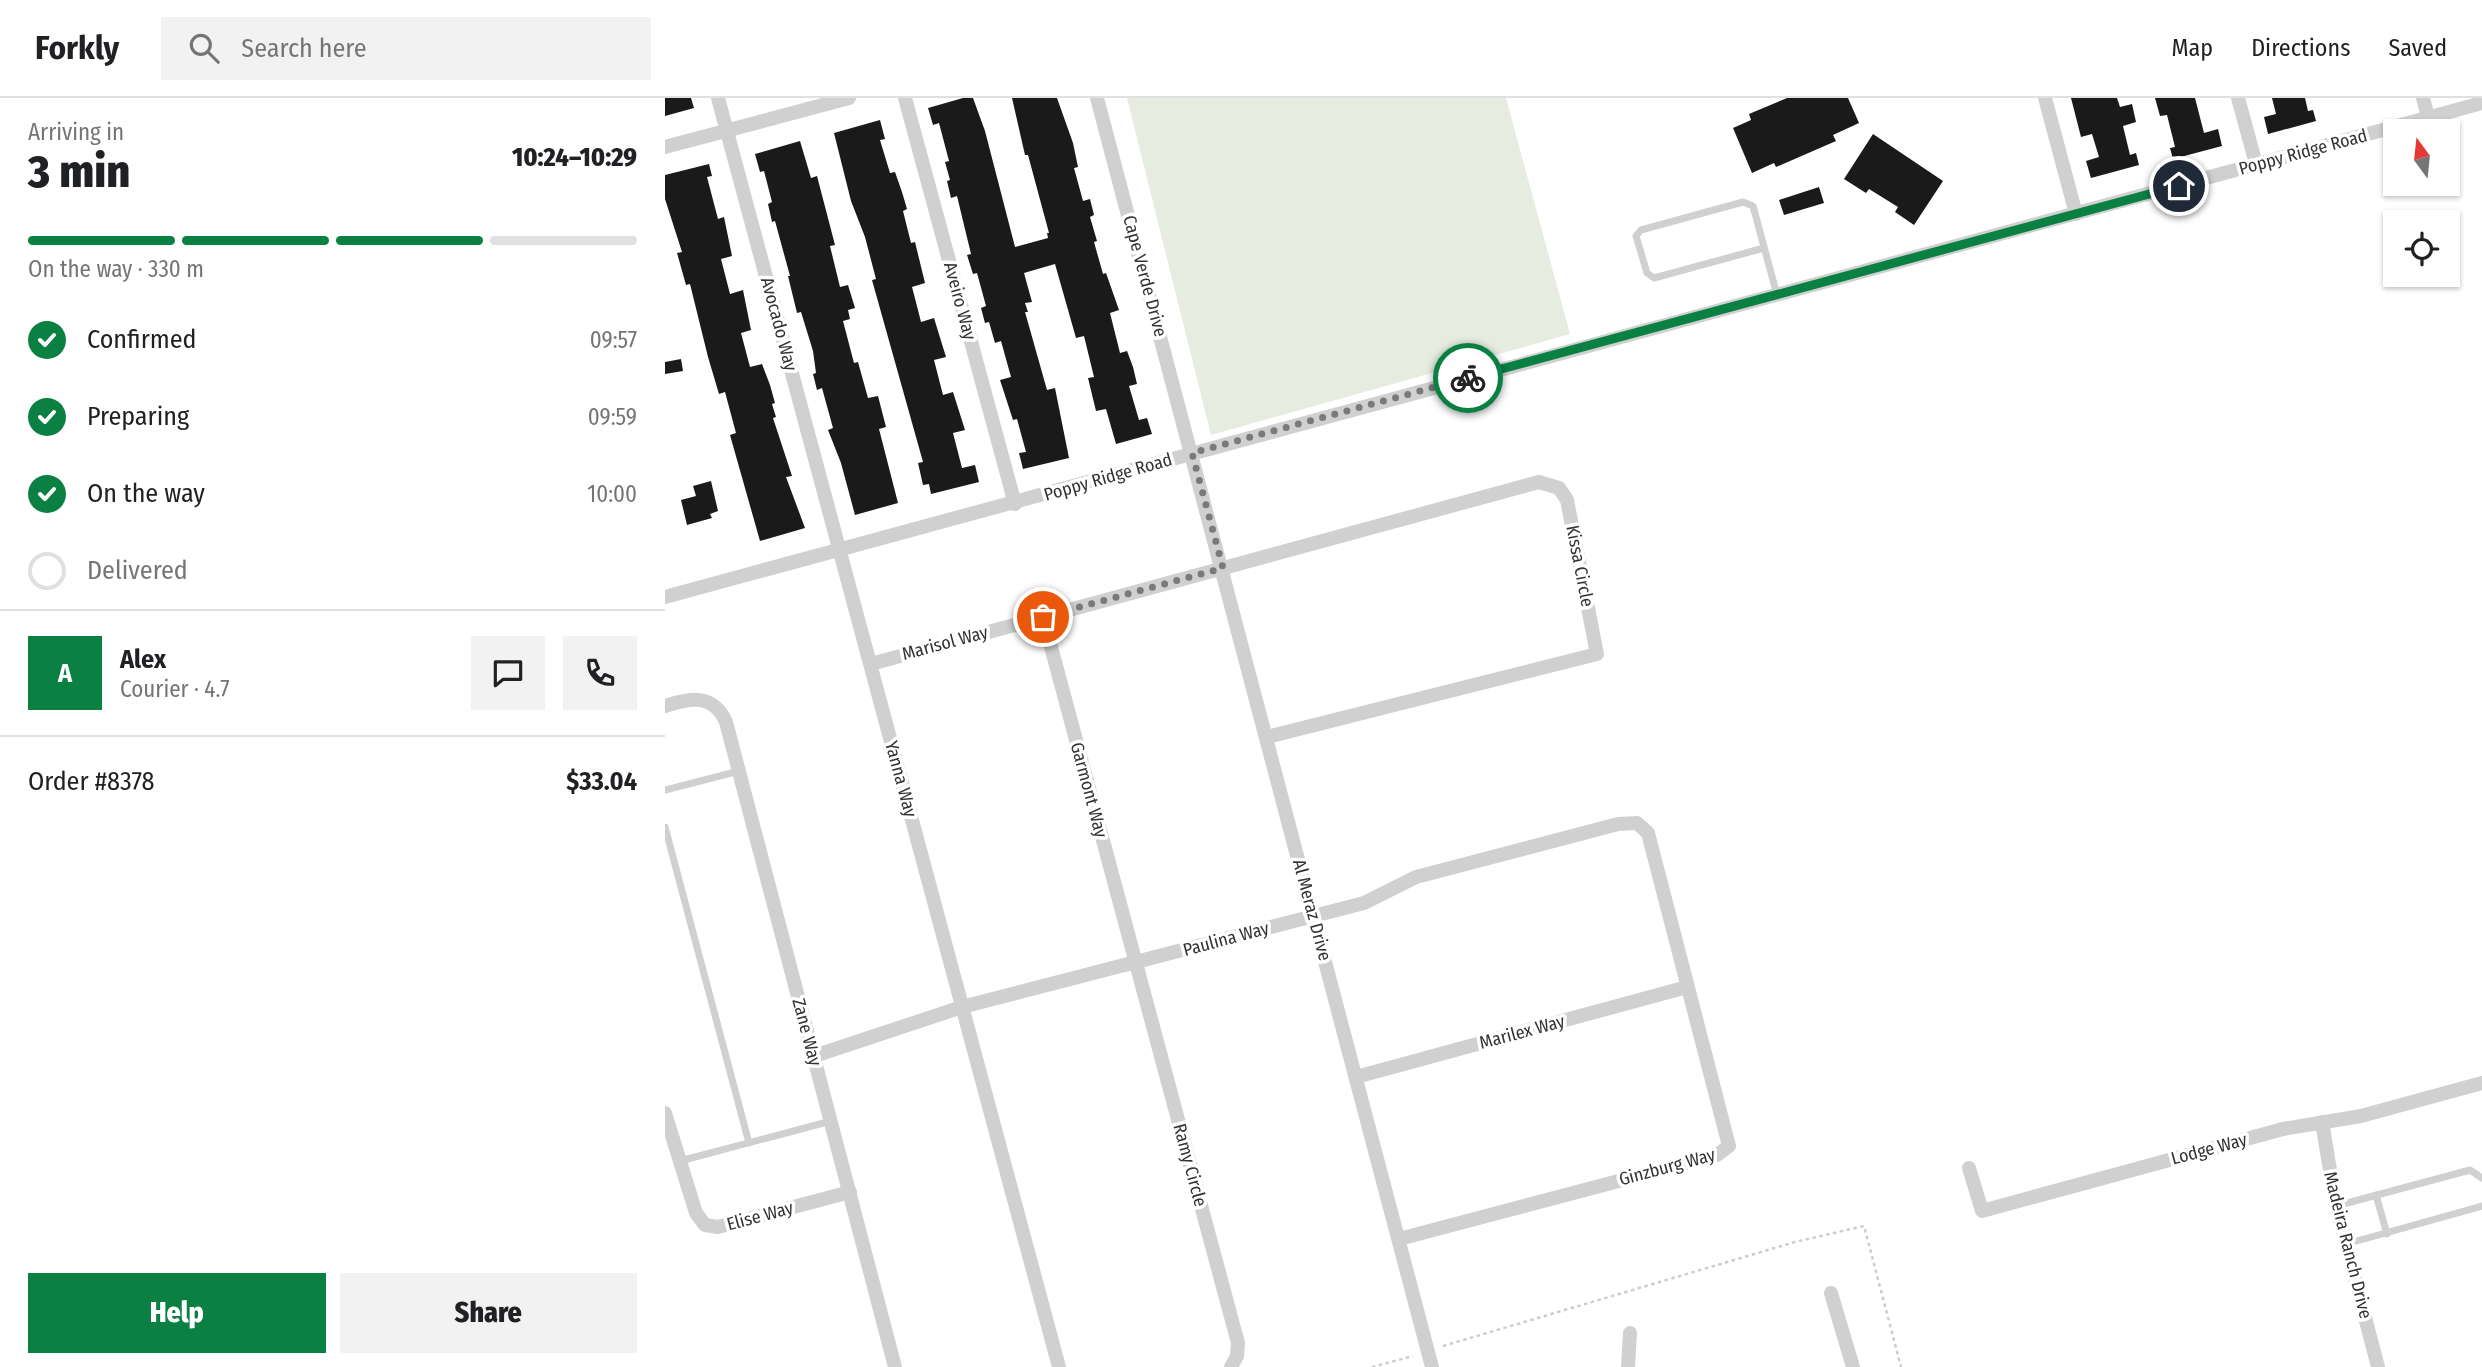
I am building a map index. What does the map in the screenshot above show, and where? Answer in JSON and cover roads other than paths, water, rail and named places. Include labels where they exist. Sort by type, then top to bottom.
[{"type":"street","name":"Avocado Way","points":[[718,98],[840,551]]},
{"type":"street","points":[[665,147],[849,98]]},
{"type":"street","name":"Aveiro Way","points":[[905,98],[1015,503]]},
{"type":"street","name":"Cape Verde Drive","points":[[1097,98],[1192,453]]},
{"type":"street","points":[[2045,98],[2076,214]]},
{"type":"street","points":[[2238,98],[2256,164]]},
{"type":"street","points":[[2423,98],[2428,117]]},
{"type":"street","name":"Poppy Ridge Road","points":[[665,597],[2482,103]]},
{"type":"street","name":"Al Meraz Drive","points":[[1192,453],[1432,1367]]},
{"type":"street","name":"Kissa Circle","points":[[1223,568],[1539,482],[1554,484],[1567,500],[1597,654],[1267,737]]},
{"type":"street","name":"Yanna Way","points":[[840,551],[962,1007]]},
{"type":"street","name":"Marisol Way","points":[[870,664],[1223,568]]},
{"type":"street","name":"Garmont Way","points":[[1043,617],[1135,962]]},
{"type":"street","name":"Zane Way","points":[[665,706],[689,698],[710,702],[726,722],[895,1367]]},
{"type":"street","name":"Paulina Way","points":[[814,1056],[962,1007],[1364,903],[1416,877],[1618,824],[1637,823]]},
{"type":"street","name":"Ginzburg Way","points":[[1399,1239],[1723,1153],[1729,1146],[1648,833],[1637,823]]},
{"type":"street","name":"Ramy Circle","points":[[1135,962],[1238,1343],[1237,1356],[1231,1367]]},
{"type":"street","name":"Marilex Way","points":[[1356,1077],[1687,987]]},
{"type":"street","points":[[962,1007],[1059,1367]]},
{"type":"street","name":"Lodge Way","points":[[1969,1168],[1982,1211],[2283,1129],[2361,1116],[2482,1083]]},
{"type":"street","name":"Elise Way","points":[[666,1121],[698,1218],[712,1227],[849,1192]]},
{"type":"street","name":"Madeira Ranch Drive","points":[[2322,1122],[2336,1206],[2378,1367]]},
{"type":"street","points":[[1831,1293],[1853,1367]]},
{"type":"street","points":[[1628,1367],[1630,1332]]},
{"type":"lane","points":[[1764,248],[1654,278],[1647,273],[1636,236],[1641,230],[1743,202],[1753,206],[1777,295]]},
{"type":"lane","points":[[665,790],[739,771]]},
{"type":"lane","points":[[665,827],[749,1143]]},
{"type":"lane","points":[[680,1161],[831,1121]]},
{"type":"lane","points":[[2336,1206],[2470,1170],[2482,1178]]},
{"type":"lane","points":[[2376,1195],[2386,1234]]},
{"type":"lane","points":[[2346,1244],[2482,1206]]}]
